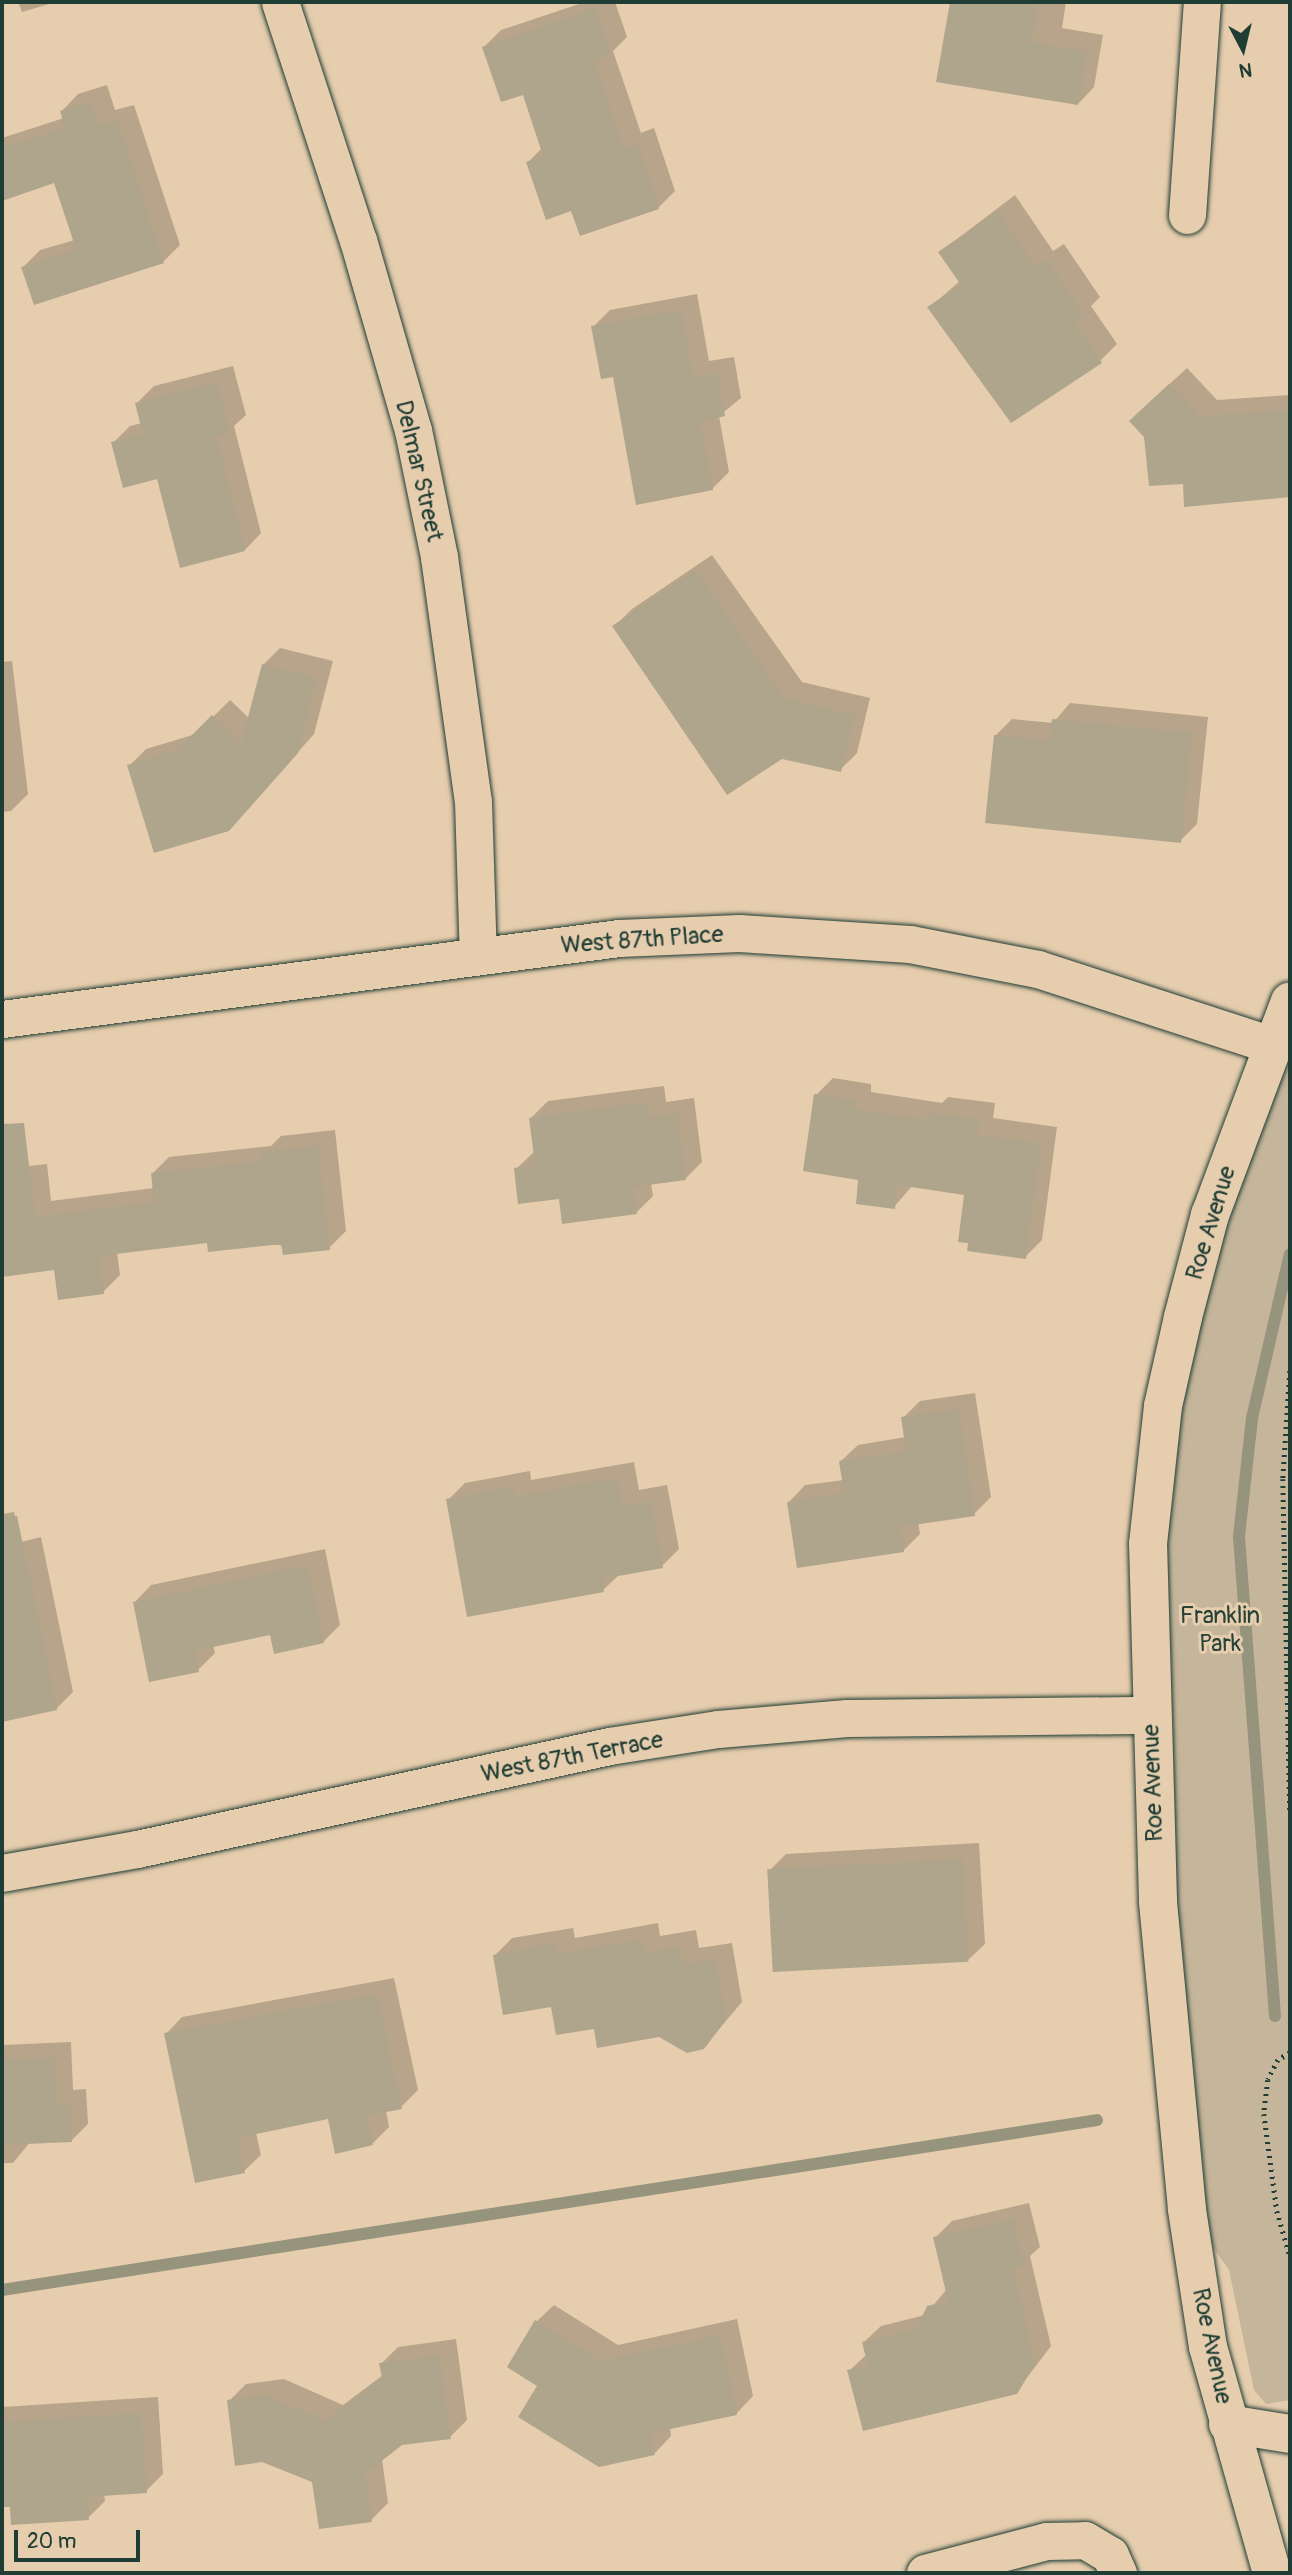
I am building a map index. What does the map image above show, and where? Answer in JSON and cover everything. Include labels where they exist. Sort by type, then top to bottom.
[{"type":"main road","name":"Roe Avenue","points":[[1272,2573],[1208,2347],[1187,2210],[1158,1900],[1150,1715],[1148,1544],[1163,1406],[1210,1215],[1290,1001]]},
{"type":"main road","points":[[1228,2424],[1290,2434]]},
{"type":"street","name":"Delmar Street","points":[[280,2],[358,240],[413,430],[439,557],[473,801],[478,956]]},
{"type":"street","points":[[1187,215],[1202,2]]},
{"type":"street","name":"West 87th Place","points":[[2,1018],[619,938],[726,934],[910,944],[1038,969],[1272,1045]]},
{"type":"street","name":"West 87th Terrace","points":[[2,1873],[137,1849],[609,1746],[718,1730],[847,1718],[1150,1715]]},
{"type":"street","points":[[926,2573],[1046,2541],[1085,2540],[1110,2555],[1118,2573]]},
{"type":"path","points":[[1290,1371],[1283,1479],[1290,1810]]},
{"type":"path","points":[[1290,2053],[1278,2060],[1268,2080],[1264,2115],[1277,2211],[1290,2256]]},
{"type":"green space","name":"Franklin Park","points":[[1290,1001],[1290,2400],[1266,2404],[1254,2390],[1229,2270],[1187,2210],[1158,1900],[1163,1406]]},
{"type":"building","points":[[950,2],[1038,2],[1032,42],[1087,51],[1078,105],[936,82]]},
{"type":"building","points":[[595,8],[611,55],[594,61],[624,149],[638,144],[659,209],[580,236],[571,211],[546,220],[526,162],[543,156],[523,95],[501,102],[482,47]]},
{"type":"building","points":[[90,101],[98,126],[117,120],[164,263],[34,305],[21,267],[76,249],[54,183],[2,201],[2,148],[65,128],[60,111]]},
{"type":"building","points":[[998,211],[1036,267],[1047,259],[1084,315],[1074,322],[1102,363],[1011,423],[927,307],[961,285],[938,252]]},
{"type":"building","points":[[681,310],[693,377],[717,373],[725,416],[700,422],[713,490],[636,505],[613,377],[601,379],[591,326]]},
{"type":"building","points":[[216,382],[230,433],[216,436],[245,551],[180,568],[157,479],[123,488],[111,442],[143,434],[135,403]]},
{"type":"building","points":[[1169,384],[1200,416],[1290,410],[1290,497],[1184,507],[1183,484],[1149,486],[1144,437],[1129,421]]},
{"type":"building","points":[[695,570],[785,698],[854,715],[841,772],[782,759],[727,795],[612,626]]},
{"type":"building","points":[[262,664],[317,678],[298,753],[229,831],[154,853],[127,765],[177,750],[212,715],[241,744]]},
{"type":"building","points":[[1052,719],[1192,733],[1181,843],[985,823],[994,735],[1050,741]]},
{"type":"building","points":[[814,1094],[855,1100],[854,1109],[929,1120],[929,1113],[979,1119],[977,1135],[1041,1143],[1026,1259],[967,1251],[968,1243],[958,1242],[964,1195],[898,1185],[895,1209],[856,1204],[858,1180],[803,1171]]},
{"type":"building","points":[[648,1102],[650,1118],[677,1114],[686,1180],[633,1187],[637,1214],[562,1224],[559,1199],[518,1204],[514,1168],[535,1165],[529,1118]]},
{"type":"building","points":[[24,1123],[35,1217],[154,1202],[151,1173],[263,1161],[262,1152],[318,1146],[330,1250],[283,1255],[281,1244],[208,1252],[207,1243],[99,1256],[104,1294],[58,1300],[54,1270],[2,1277],[2,1124]]},
{"type":"building","points":[[959,1409],[975,1516],[900,1527],[904,1552],[797,1568],[787,1502],[844,1493],[839,1461],[906,1451],[901,1417]]},
{"type":"building","points":[[618,1478],[623,1506],[651,1501],[663,1568],[602,1579],[604,1592],[467,1617],[446,1499],[513,1487],[515,1496]]},
{"type":"building","points":[[17,1516],[57,1710],[2,1722],[2,1517]]},
{"type":"building","points":[[308,1565],[324,1643],[274,1654],[270,1635],[194,1651],[199,1672],[149,1682],[133,1602]]},
{"type":"building","points":[[963,1859],[968,1962],[773,1972],[767,1869]]},
{"type":"building","points":[[642,1939],[644,1952],[679,1946],[683,1964],[715,1959],[726,2020],[704,2049],[687,2053],[659,2037],[597,2048],[594,2029],[556,2035],[551,2007],[503,2015],[493,1955],[556,1943],[558,1954]]},
{"type":"building","points":[[377,1994],[402,2109],[366,2116],[373,2145],[335,2154],[328,2119],[237,2138],[245,2173],[195,2183],[164,2033]]},
{"type":"building","points":[[55,2058],[57,2106],[70,2105],[72,2142],[2,2145],[2,2061]]},
{"type":"building","points":[[1013,2219],[1024,2265],[1013,2268],[1035,2364],[1017,2394],[863,2431],[847,2370],[868,2366],[862,2342],[916,2329],[927,2306],[948,2301],[933,2237]]},
{"type":"building","points":[[535,2320],[601,2361],[720,2335],[737,2415],[651,2433],[655,2455],[599,2467],[518,2417],[537,2386],[507,2367]]},
{"type":"building","points":[[439,2355],[451,2439],[402,2445],[365,2474],[372,2522],[319,2529],[312,2482],[262,2462],[235,2466],[227,2400],[267,2395],[325,2421],[382,2378],[379,2363]]},
{"type":"building","points":[[141,2413],[147,2493],[87,2497],[89,2520],[11,2525],[10,2507],[2,2507],[2,2422]]},
{"type":"waterway","points":[[1275,2016],[1239,1536],[1252,1418],[1290,1254]]},
{"type":"waterway","points":[[2,2290],[1097,2120]]}]
